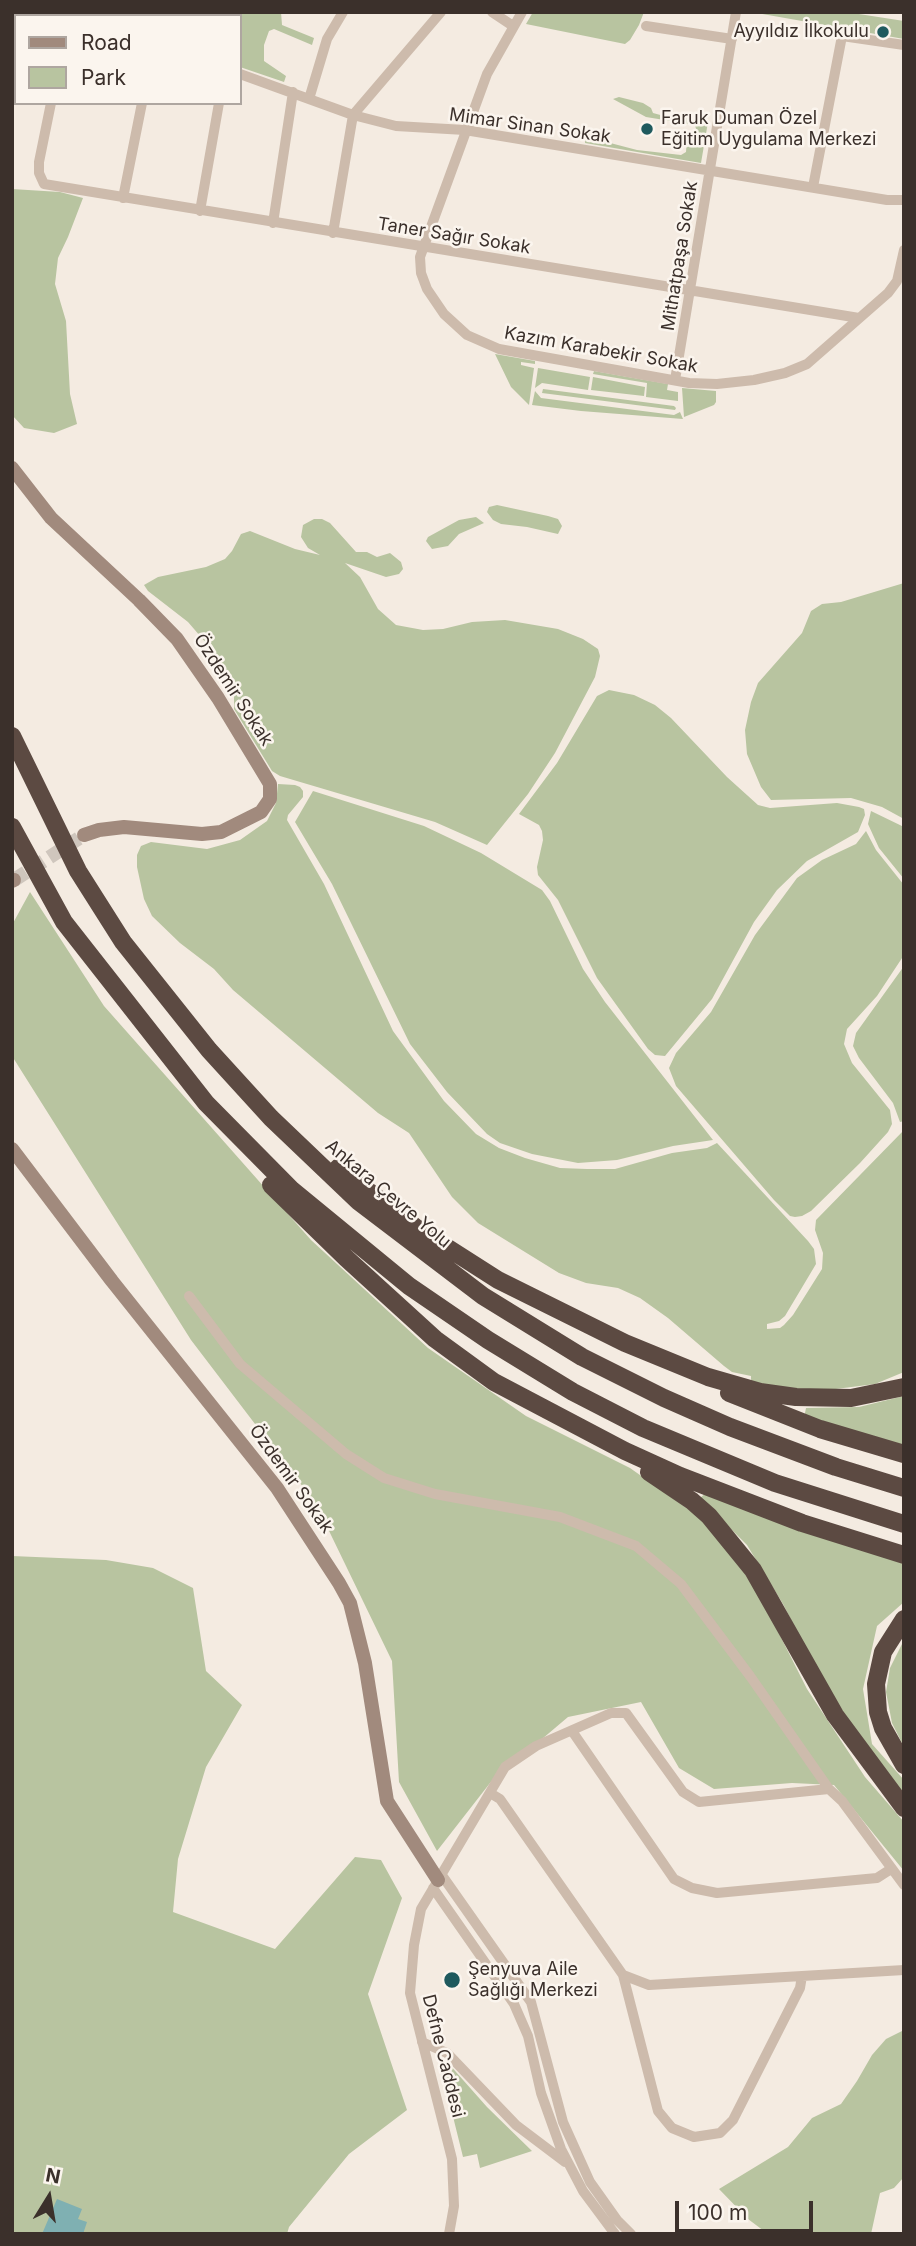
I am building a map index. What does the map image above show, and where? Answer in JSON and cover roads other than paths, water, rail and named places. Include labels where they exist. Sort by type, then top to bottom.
[{"type":"highway","name":"Ankara Çevre Yolu","points":[[12,736],[78,871],[145,970],[209,1050],[271,1118],[324,1170],[379,1218],[482,1296],[565,1348],[664,1398],[781,1447],[904,1488]]},
{"type":"highway","points":[[12,827],[64,922],[111,997],[212,1125],[298,1213],[435,1339],[494,1382],[556,1421],[659,1478],[709,1516],[753,1570],[835,1715],[904,1808]]},
{"type":"highway","points":[[64,922],[170,1060],[239,1138],[301,1198],[409,1286],[488,1340],[573,1392],[643,1428],[775,1483],[904,1524]]},
{"type":"highway","points":[[145,970],[324,1156],[389,1209],[498,1280],[762,1407],[820,1429],[904,1454]]},
{"type":"highway","points":[[625,1343],[708,1377],[779,1396],[851,1398],[904,1387]]},
{"type":"highway","points":[[494,1382],[625,1451],[680,1476],[802,1523],[904,1555]]},
{"type":"highway","points":[[904,1619],[883,1652],[876,1684],[878,1712],[883,1728],[904,1765]]},
{"type":"street","points":[[309,99],[327,39],[343,12]]},
{"type":"street","points":[[333,233],[353,115],[441,12]]},
{"type":"street","points":[[492,12],[513,26]]},
{"type":"street","points":[[424,247],[487,74],[522,12]]},
{"type":"street","name":"Mithatpaşa Sokak","points":[[675,380],[736,12]]},
{"type":"street","points":[[646,26],[732,39]]},
{"type":"street","points":[[813,187],[840,42],[845,35],[904,45]]},
{"type":"street","name":"Mimar Sinan Sokak","points":[[242,75],[353,115],[405,127],[465,130],[887,200],[904,200]]},
{"type":"street","points":[[273,223],[293,92]]},
{"type":"street","name":"Taner Sağır Sokak","points":[[51,105],[38,162],[44,184],[859,318]]},
{"type":"street","points":[[122,198],[142,105]]},
{"type":"street","points":[[200,211],[219,105]]},
{"type":"street","name":"Kazım Karabekir Sokak","points":[[424,247],[420,265],[427,289],[444,314],[475,340],[499,349],[705,384],[738,383],[785,373],[807,364],[894,288],[904,250]]},
{"type":"street","name":"Özdemir Sokak","points":[[12,468],[51,518],[177,639],[218,698],[270,783],[270,799],[261,812],[220,832],[188,833],[124,827],[85,835]]},
{"type":"street","name":"Özdemir Sokak","points":[[12,1149],[112,1281],[277,1488],[340,1583],[356,1623],[365,1663],[387,1801],[437,1881]]},
{"type":"street","points":[[189,1296],[240,1364],[346,1454],[384,1478],[435,1493],[560,1517],[636,1546],[681,1584],[830,1789],[842,1801],[904,1885]]},
{"type":"street","name":"Defne Caddesi","points":[[449,2234],[454,2206],[452,2159],[410,1993],[414,1945],[421,1909],[505,1767],[536,1746],[611,1713],[626,1713],[683,1792],[699,1802],[830,1789]]},
{"type":"street","points":[[572,1731],[674,1879],[691,1888],[717,1893],[877,1878],[891,1869]]},
{"type":"street","points":[[490,1793],[500,1799],[623,1975],[657,2111],[671,2128],[694,2137],[720,2133],[733,2120],[800,1988],[802,1976]]},
{"type":"street","points":[[437,1881],[514,2004],[528,2036],[541,2093],[561,2149],[583,2191],[615,2234]]},
{"type":"street","points":[[437,1881],[531,2002],[563,2122],[590,2182],[617,2220],[631,2234]]},
{"type":"street","points":[[623,1975],[649,1985],[904,1970]]},
{"type":"street","points":[[422,2042],[447,2053],[516,2125],[569,2164]]},
{"type":"water","points":[[57,2199],[82,2209],[78,2219],[87,2222],[83,2234],[42,2234]]},
{"type":"tunnel","points":[[14,880],[84,835]]},
{"type":"place","name":"Ayyıldız İlkokulu","points":[[883,32]]},
{"type":"place","name":"Faruk Duman Özel Eğitim Uygulama Merkezi","points":[[647,129]]},
{"type":"place","name":"Şenyuva Aile Sağlığı Merkezi","points":[[452,1980]]}]
